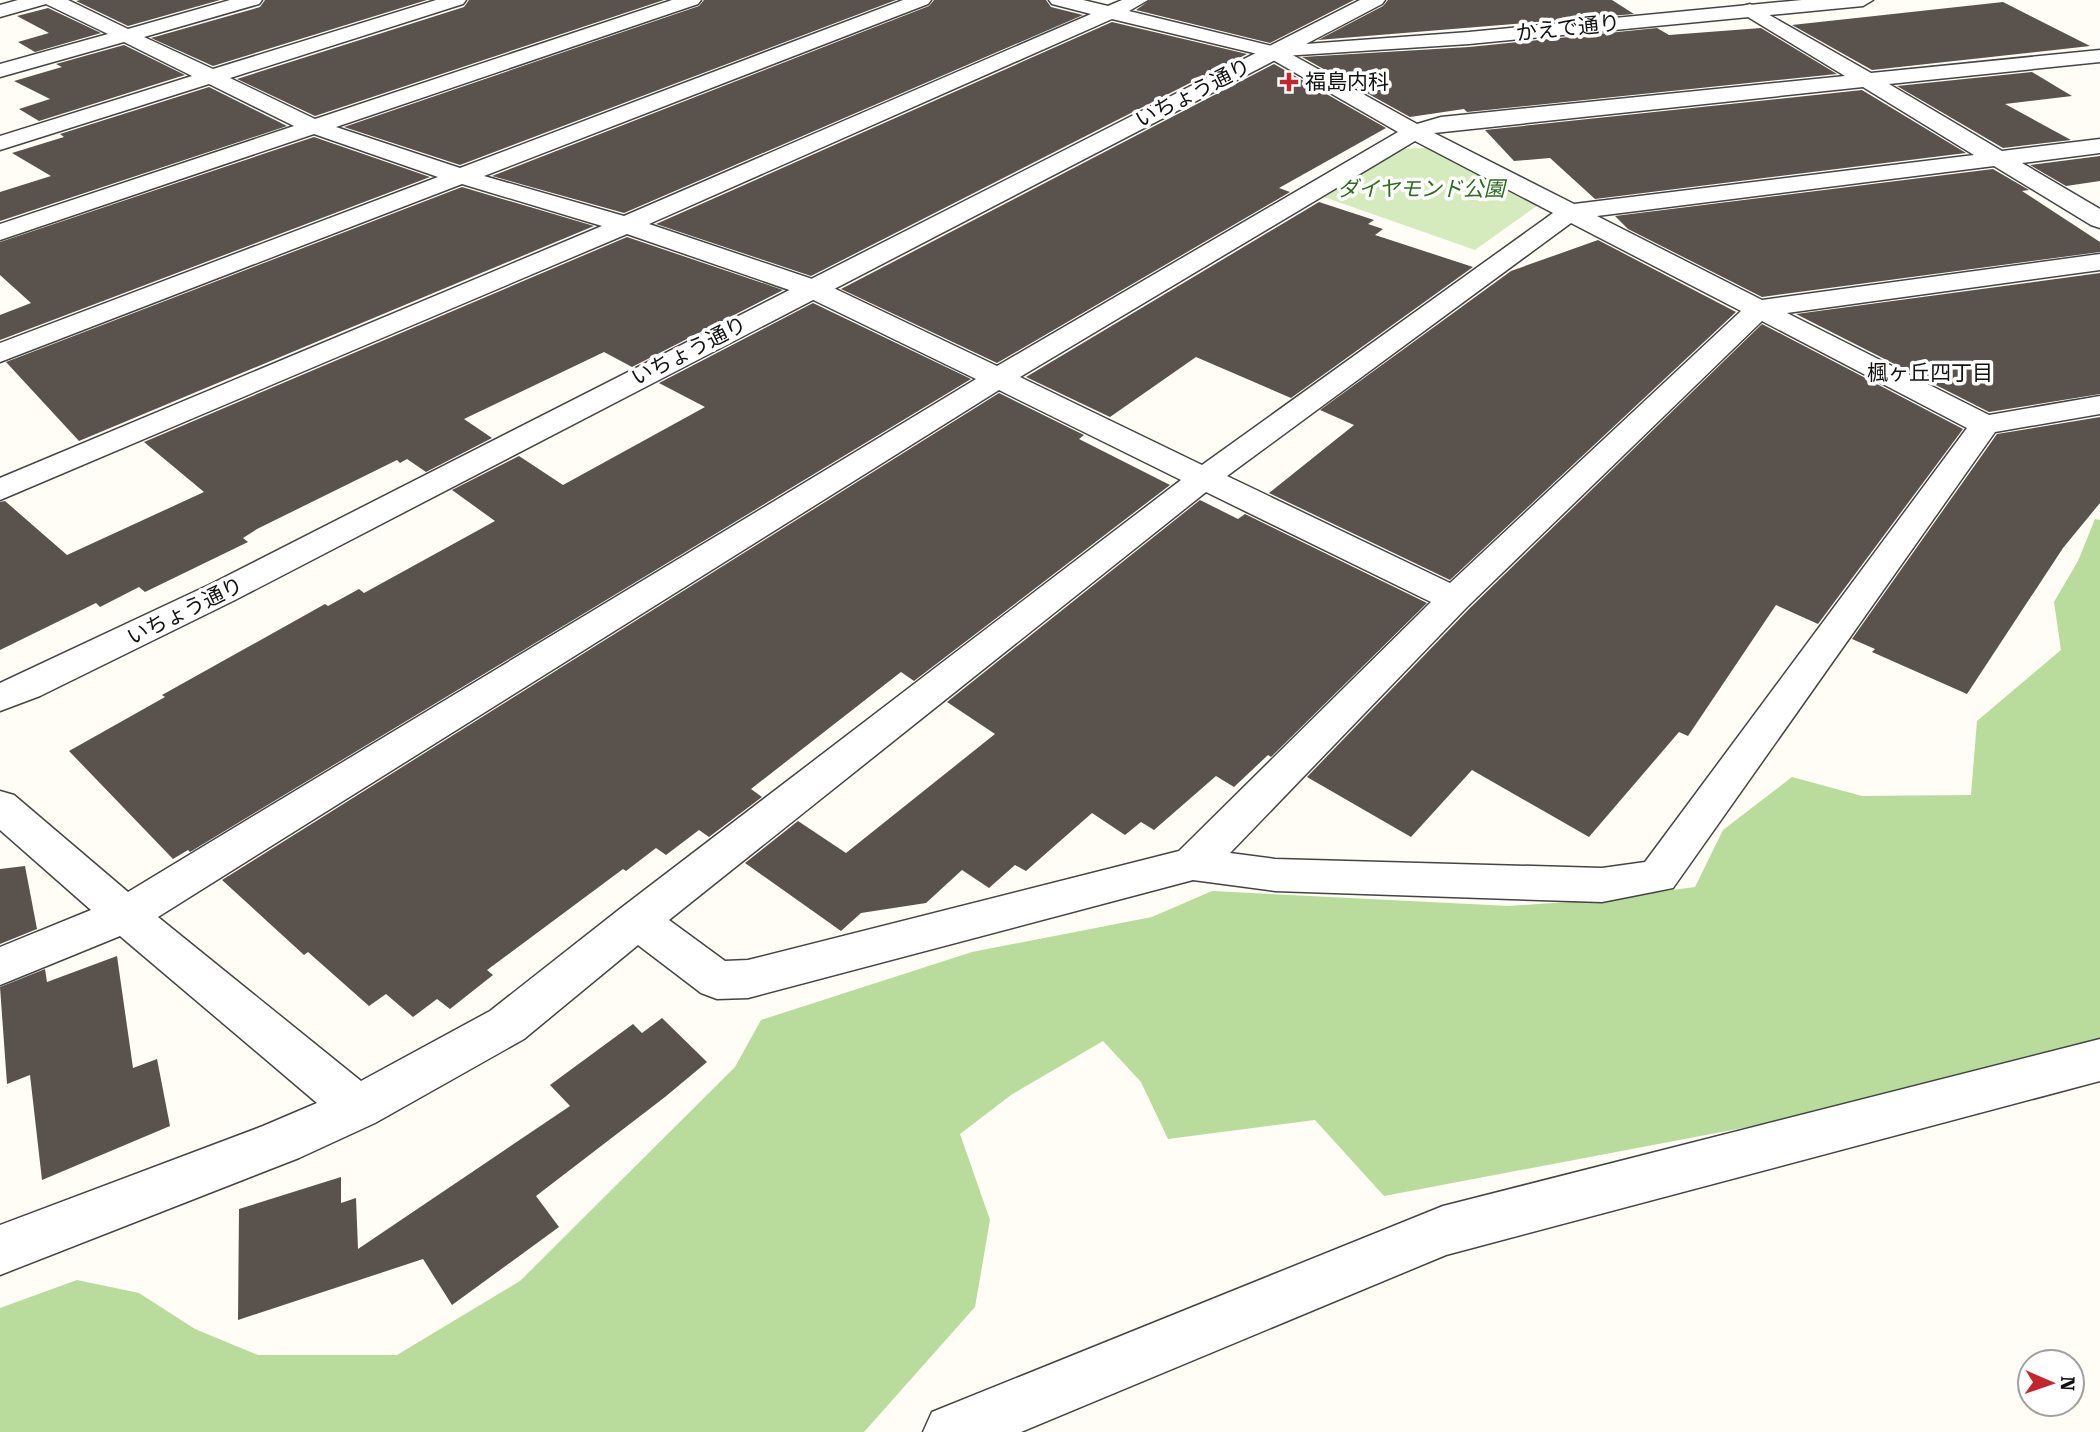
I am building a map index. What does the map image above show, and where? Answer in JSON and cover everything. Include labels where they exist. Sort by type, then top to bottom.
[{"type":"street","points":[[0,11],[40,0]]},
{"type":"street","points":[[53,0],[312,126],[463,177],[626,225],[811,288],[1454,599]]},
{"type":"street","points":[[0,71],[252,0]]},
{"type":"street","points":[[0,143],[456,0]]},
{"type":"street","points":[[0,232],[691,0]]},
{"type":"street","points":[[0,353],[921,0]]},
{"type":"street","points":[[1059,0],[1273,52],[1414,132],[1986,425],[2100,405]]},
{"type":"street","points":[[0,490],[626,225],[1138,0]]},
{"type":"street","name":"かえで通り","points":[[1273,52],[1469,38],[1863,0]]},
{"type":"street","points":[[1370,2],[1374,18],[1387,26],[1410,34],[1469,38]]},
{"type":"street","name":"いちょう通り","points":[[0,698],[223,592],[1370,2]]},
{"type":"street","points":[[1750,10],[2100,220]]},
{"type":"street","points":[[0,967],[125,915],[998,378],[1414,132],[1441,124],[2100,56]]},
{"type":"street","points":[[0,1250],[281,1142],[358,1108],[507,1024],[1204,478],[1570,212],[2100,146]]},
{"type":"street","points":[[1193,864],[1454,599],[1760,308],[2100,262]]},
{"type":"street","points":[[637,920],[717,980],[748,979],[1193,864],[1275,875],[1602,886],[1658,876],[1986,425]]},
{"type":"street","points":[[0,806],[125,915],[358,1108]]},
{"type":"street","points":[[953,1432],[1443,1231],[2100,1060]]},
{"type":"green space","name":"ダイヤモンド公園","points":[[1426,148],[1538,205],[1475,250],[1324,197],[1398,149]]},
{"type":"green space","points":[[2095,519],[2100,520],[2100,1077],[1753,1126],[1384,1196],[1315,1120],[1168,1139],[1141,1082],[1103,1041],[1011,1095],[960,1134],[990,1220],[975,1307],[864,1432],[0,1432],[0,1308],[77,1280],[139,1293],[195,1329],[258,1355],[397,1355],[520,1281],[735,1067],[761,1020],[972,952],[1152,917],[1212,891],[1509,906],[1597,900],[1695,887],[1723,830],[1792,777],[1862,796],[1971,795],[1977,721],[2061,650],[2054,602],[2078,561]]},
{"type":"building","points":[[220,0],[128,26],[76,1]]},
{"type":"building","points":[[265,0],[427,0],[213,66],[151,38],[260,7]]},
{"type":"building","points":[[469,0],[664,0],[315,116],[237,79],[464,7]]},
{"type":"building","points":[[704,0],[896,0],[460,165],[344,127],[699,6]]},
{"type":"building","points":[[934,0],[1046,0],[1051,7],[1083,15],[624,213],[492,176],[929,6]]},
{"type":"building","points":[[1150,0],[1354,0],[1270,43],[1136,10]]},
{"type":"building","points":[[1388,0],[1612,0],[1634,14],[1318,40],[1383,6]]},
{"type":"building","points":[[2003,2],[2090,46],[1872,70],[1792,25]]},
{"type":"building","points":[[48,8],[101,33],[35,52],[18,42],[49,33],[17,16]]},
{"type":"building","points":[[1112,22],[1247,54],[811,276],[656,224]]},
{"type":"building","points":[[1657,28],[1669,35],[1761,28],[1837,74],[1467,112],[1464,109],[1410,117],[1302,57],[1469,47]]},
{"type":"building","points":[[124,45],[185,75],[39,121],[19,109],[50,99],[14,81],[62,67],[56,64]]},
{"type":"building","points":[[1274,64],[1386,128],[1279,188],[1290,192],[997,363],[841,289]]},
{"type":"building","points":[[2032,72],[2072,96],[2005,104],[2071,140],[2003,148],[1897,86]]},
{"type":"building","points":[[209,87],[287,126],[0,221],[0,192],[51,176],[12,153],[64,137],[60,134]]},
{"type":"building","points":[[1862,90],[1966,153],[1595,199],[1550,158],[1514,161],[1485,130]]},
{"type":"building","points":[[314,137],[430,177],[0,340],[0,315],[31,303],[0,275],[0,242]]},
{"type":"building","points":[[2100,156],[2100,181],[2066,186],[2030,165]]},
{"type":"building","points":[[1993,169],[2029,190],[2022,191],[2100,242],[2100,252],[1762,297],[1628,229],[1615,216]]},
{"type":"building","points":[[462,187],[594,226],[79,441],[6,362]]},
{"type":"building","points":[[1319,202],[1374,220],[1368,224],[1383,229],[1375,235],[1473,267],[1291,398],[1196,357],[1110,417],[1026,377]]},
{"type":"building","points":[[627,237],[783,290],[632,367],[604,352],[464,419],[492,438],[426,472],[407,459],[400,463],[397,460],[257,529],[243,538],[248,542],[145,592],[139,587],[100,607],[96,603],[0,650],[0,502],[5,501],[67,555],[204,492],[144,442]]},
{"type":"building","points":[[1598,240],[1736,312],[1450,580],[1269,493],[1354,425],[1320,410],[1511,271]]},
{"type":"building","points":[[2100,273],[2100,394],[1989,412],[1796,314]]},
{"type":"building","points":[[813,303],[971,379],[190,852],[188,850],[173,859],[69,751],[165,697],[162,695],[325,604],[328,606],[359,589],[364,593],[495,521],[452,490],[519,456],[563,485],[705,407],[659,383]]},
{"type":"building","points":[[1762,324],[1963,429],[1818,624],[1776,605],[1688,736],[1679,732],[1589,837],[1472,770],[1411,837],[1307,777],[1469,609]]},
{"type":"building","points":[[999,393],[1084,435],[1079,439],[1170,485],[914,681],[901,672],[751,789],[762,797],[709,837],[699,830],[666,855],[656,848],[626,871],[623,869],[487,970],[493,975],[450,1009],[437,999],[413,1017],[386,994],[369,1006],[308,952],[304,955],[222,880]]},
{"type":"building","points":[[2100,417],[2100,503],[2063,548],[1967,694],[1872,652],[1875,649],[1852,639],[1997,434]]},
{"type":"building","points":[[1200,500],[1238,519],[1245,514],[1427,603],[1271,757],[1268,755],[1234,787],[1216,776],[1154,830],[1141,822],[1125,835],[1092,813],[1026,871],[1015,865],[989,888],[962,870],[926,903],[861,913],[841,931],[745,863],[798,821],[846,853],[995,734],[947,702]]},
{"type":"building","points":[[25,866],[37,929],[0,944],[0,869]]},
{"type":"building","points":[[117,956],[133,1068],[157,1059],[170,1126],[42,1180],[30,1075],[7,1084],[0,987],[45,969],[47,982]]},
{"type":"building","points":[[662,1018],[707,1062],[536,1196],[559,1227],[452,1305],[423,1259],[238,1320],[239,1209],[341,1177],[341,1203],[356,1198],[358,1249],[570,1106],[550,1085],[633,1024],[642,1033]]},
{"type":"place","name":"福島内科","points":[[1289,82]]},
{"type":"district","name":"楓ヶ丘四丁目","points":[[1930,373]]}]
